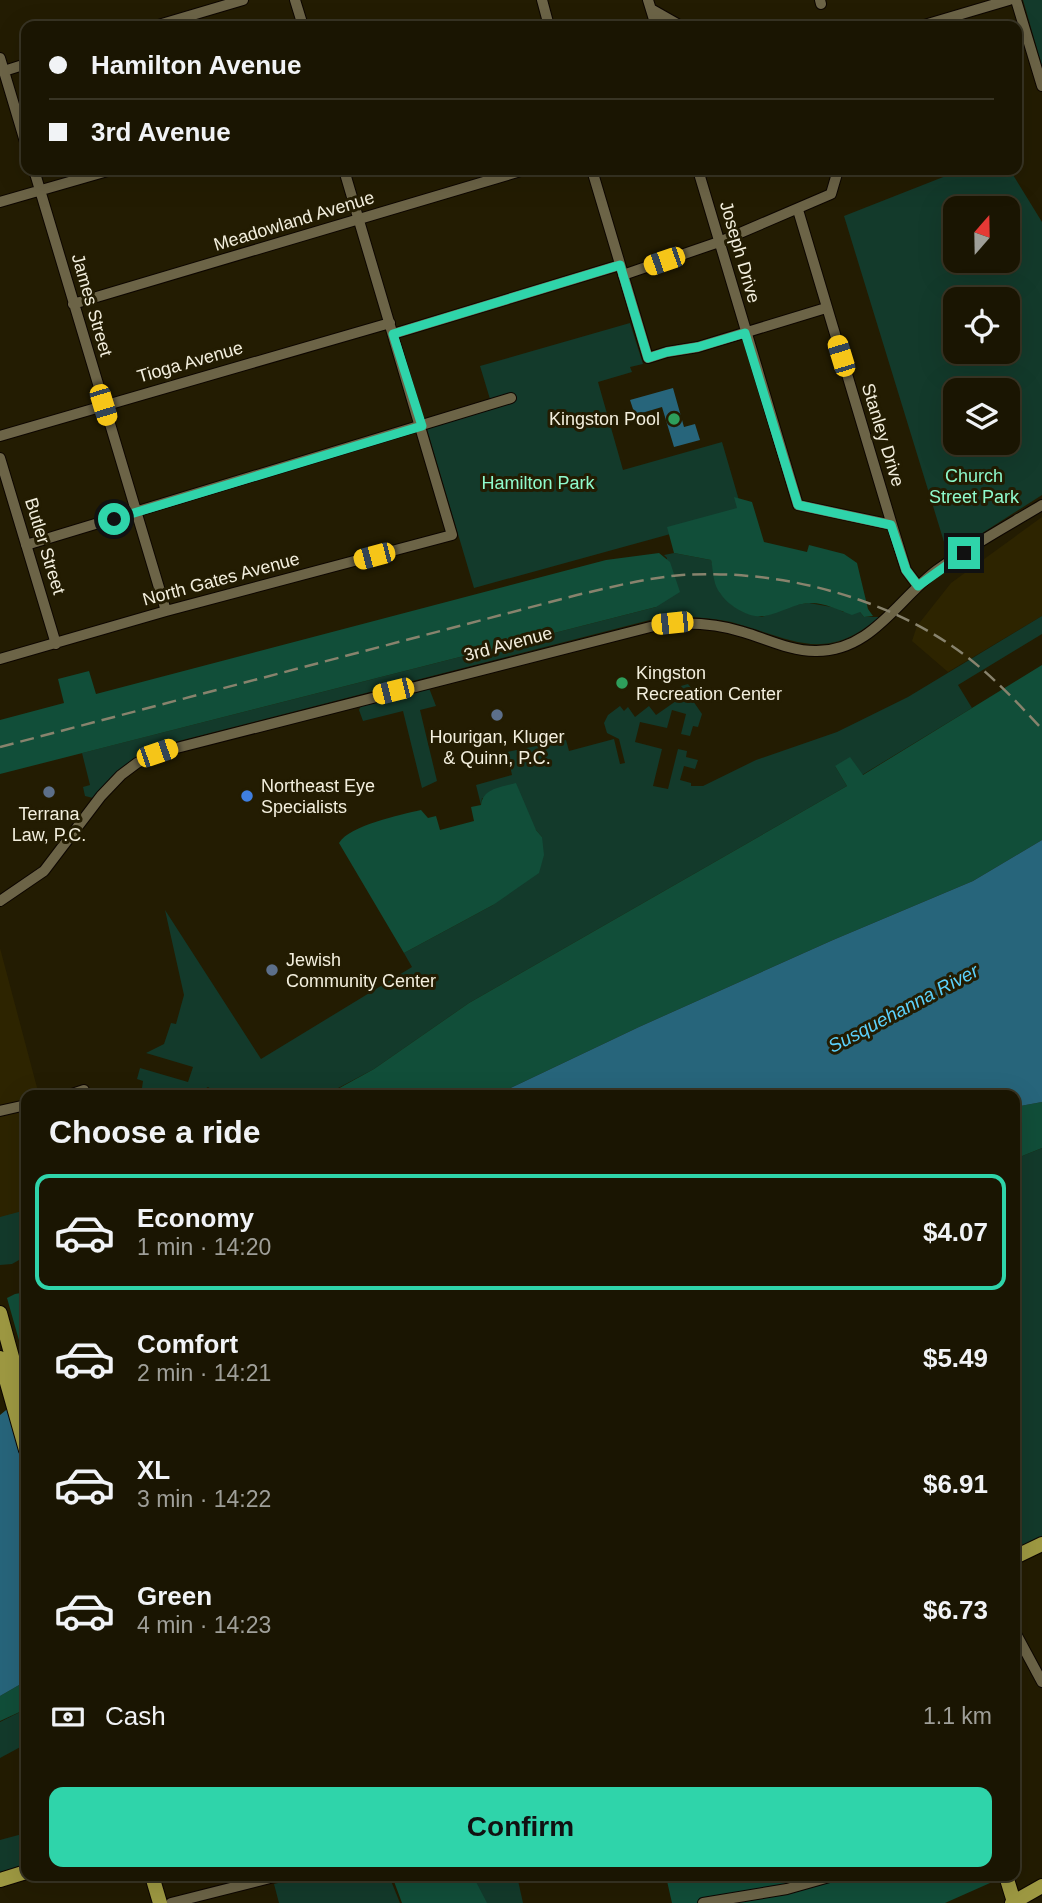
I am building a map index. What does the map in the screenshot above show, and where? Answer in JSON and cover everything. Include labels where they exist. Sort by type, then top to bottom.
[{"type":"main road","points":[[0,1313],[21,1390]]},
{"type":"main road","points":[[0,1358],[21,1432]]},
{"type":"main road","points":[[1020,1555],[1042,1544]]},
{"type":"main road","points":[[0,1880],[21,1874]]},
{"type":"main road","points":[[153,1881],[160,1903]]},
{"type":"main road","points":[[1007,1881],[1013,1903],[1042,1886]]},
{"type":"street","points":[[172,21],[243,0]]},
{"type":"street","points":[[295,0],[301,21]]},
{"type":"street","points":[[542,0],[548,21]]},
{"type":"street","points":[[938,21],[1009,0]]},
{"type":"street","points":[[1016,0],[1042,86]]},
{"type":"street","points":[[650,5],[674,21]]},
{"type":"street","points":[[0,58],[21,128]]},
{"type":"street","points":[[4,71],[21,66]]},
{"type":"street","name":"James Street","points":[[35,175],[166,611]]},
{"type":"street","points":[[0,202],[94,175]]},
{"type":"street","points":[[346,175],[422,426]]},
{"type":"street","name":"Meadowland Avenue","points":[[74,304],[508,175]]},
{"type":"street","points":[[593,175],[648,358],[698,347],[826,308]]},
{"type":"street","name":"Joseph Drive","points":[[699,175],[798,505],[891,525]]},
{"type":"street","name":"Tioga Avenue","points":[[0,436],[103,405],[719,242],[831,194],[837,175]]},
{"type":"street","name":"Stanley Drive","points":[[798,209],[891,525],[906,570],[918,586]]},
{"type":"street","points":[[26,545],[511,398]]},
{"type":"street","name":"North Gates Avenue","points":[[0,659],[166,611],[452,535],[422,426]]},
{"type":"street","name":"Butler Street","points":[[0,458],[56,644]]},
{"type":"street","name":"3rd Avenue","points":[[0,901],[44,871],[101,796],[121,775],[145,759],[172,748],[658,625],[684,623],[719,626],[808,651],[841,648],[871,632],[918,586],[948,563],[1042,505]]},
{"type":"street","points":[[0,1111],[21,1106]]},
{"type":"street","points":[[1020,1641],[1042,1682]]},
{"type":"street","points":[[171,1903],[258,1881]]},
{"type":"street","points":[[703,1903],[787,1889],[815,1881]]},
{"type":"shaded area","points":[[1042,517],[1042,616],[948,672],[912,641],[917,626],[951,583]]},
{"type":"shaded area","points":[[0,948],[38,1090],[21,1090],[21,1221],[0,1232]]},
{"type":"green space","points":[[1023,0],[1042,0],[1042,66]]},
{"type":"green space","name":"Church Street Park","points":[[948,175],[1013,175],[1042,222],[1042,495],[948,555],[844,216]]},
{"type":"green space","name":"Hamilton Park","points":[[630,323],[643,364],[630,367],[632,372],[598,382],[623,470],[722,442],[743,514],[474,588],[427,429],[493,409],[480,366]]},
{"type":"green space","points":[[734,497],[752,502],[764,542],[807,552],[809,545],[844,554],[857,563],[868,609],[873,616],[864,617],[860,612],[852,615],[827,605],[811,603],[771,615],[758,616],[743,612],[730,604],[716,586],[711,560],[674,553],[667,527],[737,508]]},
{"type":"green space","points":[[659,553],[670,562],[680,592],[656,607],[0,774],[0,720],[64,703],[58,679],[89,671],[96,694],[606,560]]},
{"type":"green space","points":[[674,553],[711,560],[720,593],[743,612],[762,617],[794,605],[809,603],[837,608],[843,612],[860,612],[864,617],[879,617],[859,632],[824,644],[807,644],[731,622],[711,619],[681,617],[650,620],[167,744],[126,765],[93,798],[85,796],[83,787],[90,785],[82,753],[656,607],[667,558],[664,555]]},
{"type":"green space","points":[[1042,616],[1042,634],[958,685],[972,708],[862,775],[835,766],[847,786],[469,1003],[374,1069],[334,1090],[212,1090],[208,1087],[203,1090],[148,1090],[142,1088],[143,1081],[137,1079],[140,1068],[188,1082],[193,1067],[146,1053],[164,1044],[171,1023],[176,1024],[184,995],[165,910],[261,1059],[412,967],[404,953],[493,905],[542,837],[536,830],[482,798],[481,805],[476,785],[512,775],[507,752],[566,740],[569,751],[614,739],[620,764],[625,763],[619,739],[607,733],[604,723],[608,715],[620,706],[624,711],[628,707],[635,717],[649,706],[656,715],[686,694],[681,686],[688,684],[696,694],[691,698],[702,714],[698,727],[693,726],[690,736],[681,734],[686,714],[672,710],[667,728],[640,722],[635,742],[662,749],[653,786],[668,789],[678,749],[687,751],[686,757],[698,760],[695,769],[684,766],[680,780],[691,783],[691,786],[703,786],[756,760],[837,732],[908,697]]},
{"type":"green space","points":[[1042,665],[1042,840],[973,881],[833,940],[507,1090],[336,1090],[374,1069],[469,1003],[847,786],[835,766],[850,757],[863,775]]},
{"type":"green space","points":[[429,688],[436,706],[420,710],[437,781],[422,788],[403,711],[363,721],[359,710],[361,706]]},
{"type":"green space","points":[[516,783],[536,830],[542,837],[544,855],[539,873],[493,905],[404,953],[339,843],[364,826],[421,810],[428,818],[436,816],[440,830],[474,821],[471,807],[481,805],[489,792]]},
{"type":"green space","points":[[1042,1102],[1042,1148],[1020,1157],[1020,1106]]},
{"type":"green space","points":[[1042,1148],[1042,1538],[1020,1548],[1020,1157]]},
{"type":"green space","points":[[21,1211],[21,1259],[12,1264],[0,1265],[0,1217]]},
{"type":"green space","points":[[21,1293],[21,1347],[7,1298]]},
{"type":"green space","points":[[21,1684],[21,1711],[0,1721],[0,1696]]},
{"type":"green space","points":[[21,1712],[21,1747],[0,1758],[0,1722]]},
{"type":"green space","points":[[21,1834],[21,1866],[0,1872],[0,1840]]},
{"type":"green space","points":[[286,1881],[391,1881],[400,1903],[279,1903],[274,1884]]},
{"type":"green space","points":[[394,1881],[476,1881],[487,1903],[402,1903]]},
{"type":"green space","points":[[473,1881],[518,1881],[523,1903],[480,1903]]},
{"type":"green space","points":[[667,1881],[994,1881],[945,1903],[672,1903]]},
{"type":"water","name":"Kingston Pool","points":[[673,388],[684,427],[695,424],[700,440],[674,447],[662,407],[635,415],[630,400]]},
{"type":"water","name":"Susquehanna River","points":[[1042,840],[1042,1102],[1020,1106],[1020,1090],[507,1090],[833,940],[973,881]]},
{"type":"water","points":[[21,1398],[21,1684],[0,1696],[0,1415]]},
{"type":"railway","points":[[0,747],[577,595],[655,578],[717,574],[787,581],[857,599],[891,612],[952,646],[976,664],[1042,729]]},
{"type":"place","name":"Kingston Pool","points":[[674,419]]},
{"type":"place","name":"Kingston Recreation Center","points":[[622,683]]},
{"type":"place","name":"Hourigan, Kluger & Quinn, P.C.","points":[[497,715]]},
{"type":"place","name":"Terrana Law, P.C.","points":[[49,792]]},
{"type":"place","name":"Northeast Eye Specialists","points":[[247,796]]},
{"type":"place","name":"Jewish Community Center","points":[[272,970]]},
{"type":"route","points":[[114,519],[422,426],[393,334],[620,265],[648,358],[745,333],[798,505],[891,525],[906,570],[918,586],[964,553]]}]
